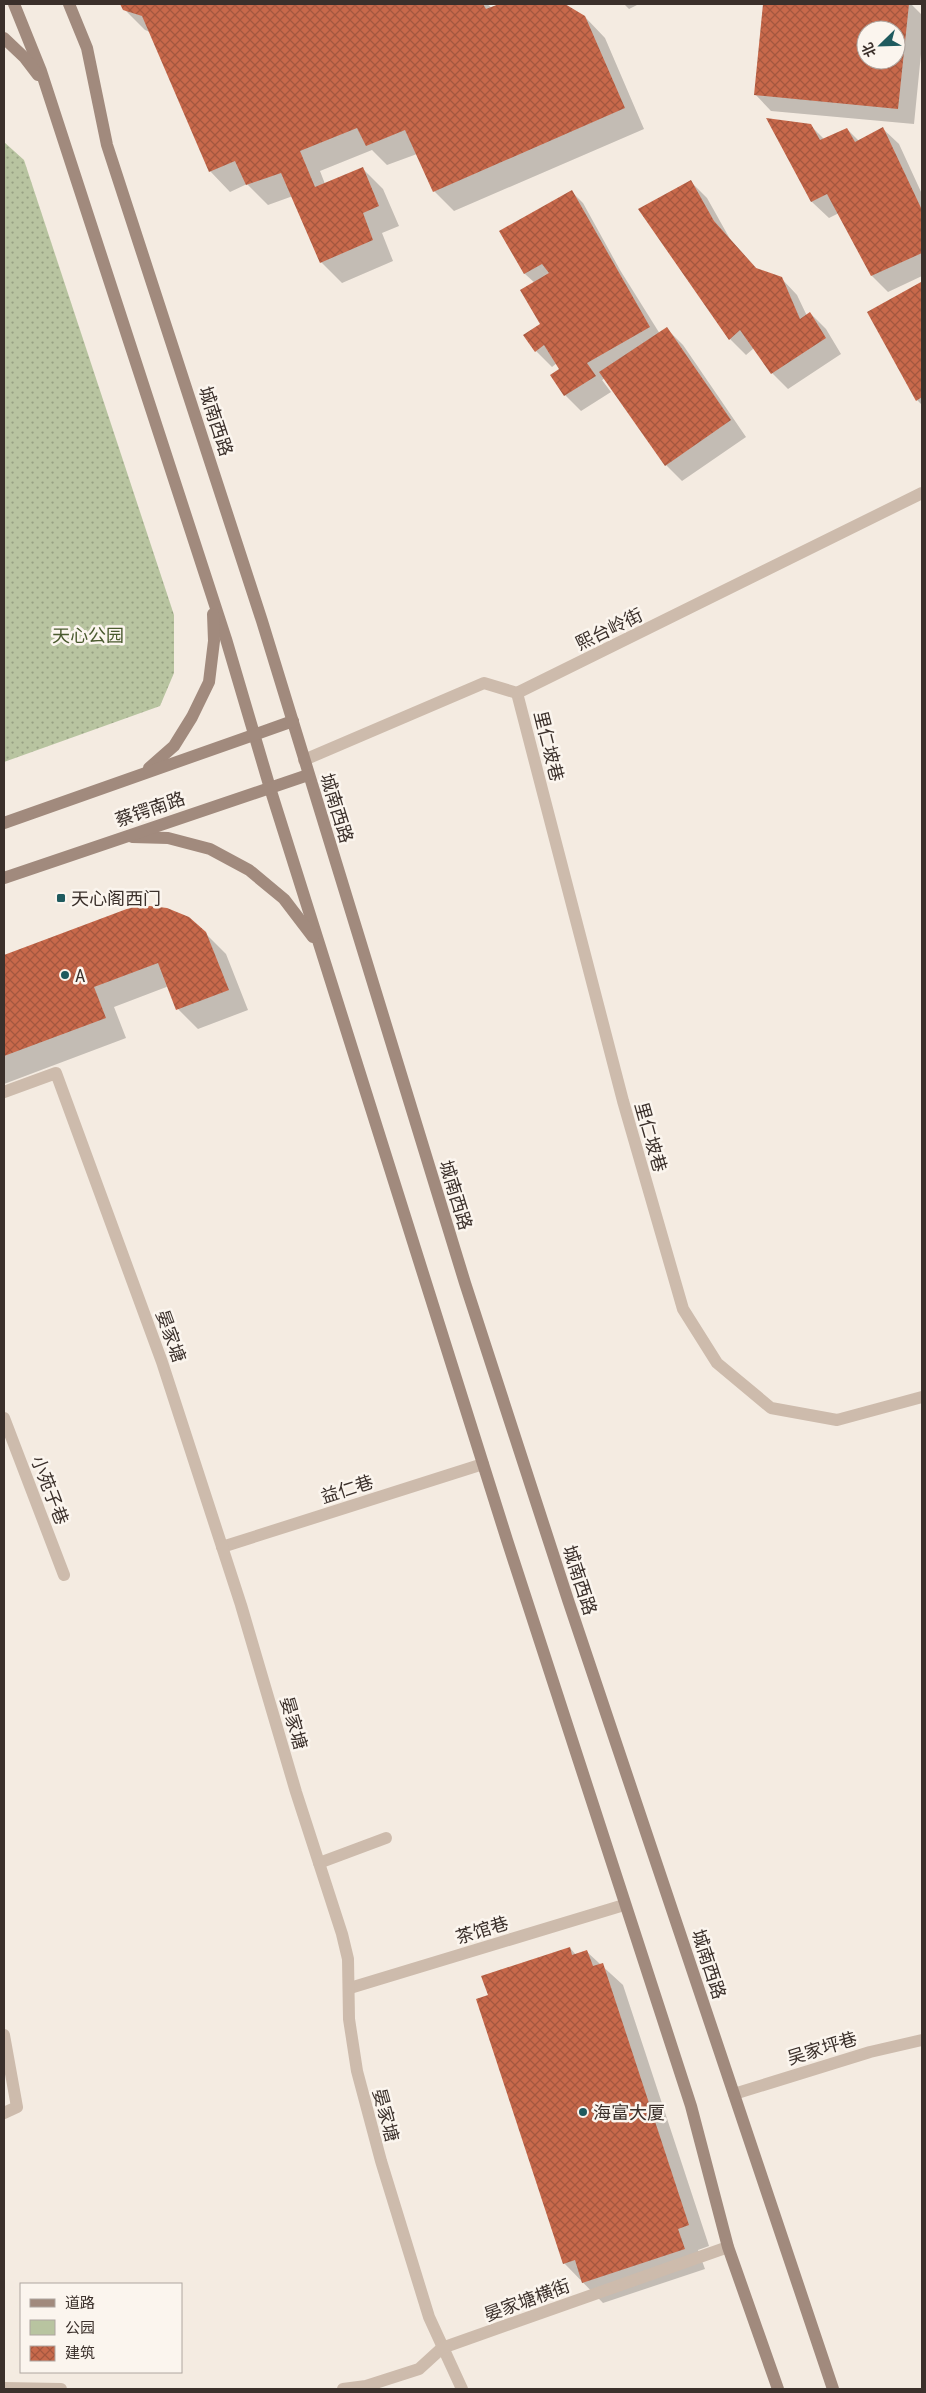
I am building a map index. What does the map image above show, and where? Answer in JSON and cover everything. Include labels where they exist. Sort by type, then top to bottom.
[{"type":"main road","points":[[14,4],[45,84],[211,594],[319,945],[483,1464],[624,1905],[691,2106],[728,2247],[778,2389]]},
{"type":"main road","name":"城南西路","points":[[68,4],[87,48],[107,145],[262,621],[471,1301],[832,2389]]},
{"type":"main road","points":[[4,38],[24,58],[45,84]]},
{"type":"main road","points":[[143,773],[174,746],[192,718],[209,682],[214,641],[211,594]]},
{"type":"main road","name":"蔡锷南路","points":[[4,823],[293,721]]},
{"type":"main road","name":"蔡锷南路","points":[[4,878],[308,774]]},
{"type":"main road","points":[[124,837],[168,838],[210,849],[249,870],[284,899],[319,945]]},
{"type":"street","name":"熙台岭街","points":[[518,693],[922,493]]},
{"type":"street","points":[[304,760],[484,684],[518,693]]},
{"type":"street","name":"里仁坡巷","points":[[518,693],[623,1101],[683,1309],[717,1363],[771,1408],[837,1420],[922,1397]]},
{"type":"street","name":"晏家塘","points":[[4,1092],[56,1073],[162,1362],[222,1547],[318,1863],[342,1934],[348,1959],[350,1988],[349,2019],[357,2071],[381,2161],[429,2317],[462,2389]]},
{"type":"street","name":"小苑子巷","points":[[4,1418],[64,1576]]},
{"type":"street","name":"益仁巷","points":[[222,1547],[483,1464]]},
{"type":"street","points":[[318,1863],[386,1838]]},
{"type":"street","name":"茶馆巷","points":[[350,1988],[624,1905]]},
{"type":"street","points":[[4,2035],[18,2107],[4,2113]]},
{"type":"street","name":"吴家坪巷","points":[[734,2094],[870,2052],[922,2040]]},
{"type":"street","name":"晏家塘横街","points":[[343,2389],[366,2386],[419,2369],[442,2348],[728,2247]]},
{"type":"street","points":[[4,2388],[60,2389]]},
{"type":"green space","name":"天心公园","points":[[4,142],[24,160],[174,615],[174,673],[160,706],[4,762]]},
{"type":"building","points":[[120,4],[483,4],[486,9],[499,4],[565,4],[585,16],[625,108],[433,192],[405,130],[366,146],[357,128],[300,151],[315,187],[363,167],[379,206],[363,213],[373,240],[320,263],[281,173],[246,185],[235,161],[209,172],[142,16],[123,10]]},
{"type":"building","points":[[763,4],[909,4],[906,33],[906,20],[856,20],[856,70],[902,70],[898,109],[754,95]]},
{"type":"building","points":[[766,118],[811,124],[820,140],[847,128],[855,142],[883,127],[922,210],[922,253],[871,276],[827,194],[811,202]]},
{"type":"building","points":[[691,180],[714,221],[756,268],[782,277],[800,319],[810,312],[826,338],[771,374],[740,330],[729,340],[638,209]]},
{"type":"building","points":[[572,190],[650,327],[587,363],[596,376],[564,396],[550,375],[559,369],[544,345],[535,352],[523,335],[540,324],[520,290],[549,273],[542,264],[524,274],[499,231]]},
{"type":"building","points":[[921,282],[922,397],[916,401],[867,312]]},
{"type":"building","points":[[667,327],[731,420],[665,466],[599,372]]},
{"type":"building","name":"A","points":[[150,906],[167,908],[189,917],[206,932],[229,990],[176,1010],[158,963],[94,987],[106,1018],[4,1056],[4,955],[132,907]]},
{"type":"building","name":"海富大厦","points":[[570,1947],[572,1955],[587,1950],[593,1966],[603,1963],[689,2225],[678,2229],[685,2249],[582,2283],[575,2260],[563,2264],[476,1999],[488,1995],[481,1976]]},
{"type":"place","name":"天心阁西门","points":[[61,898]]},
{"type":"place","name":"A","points":[[65,975]]},
{"type":"place","name":"海富大厦","points":[[583,2112]]}]
